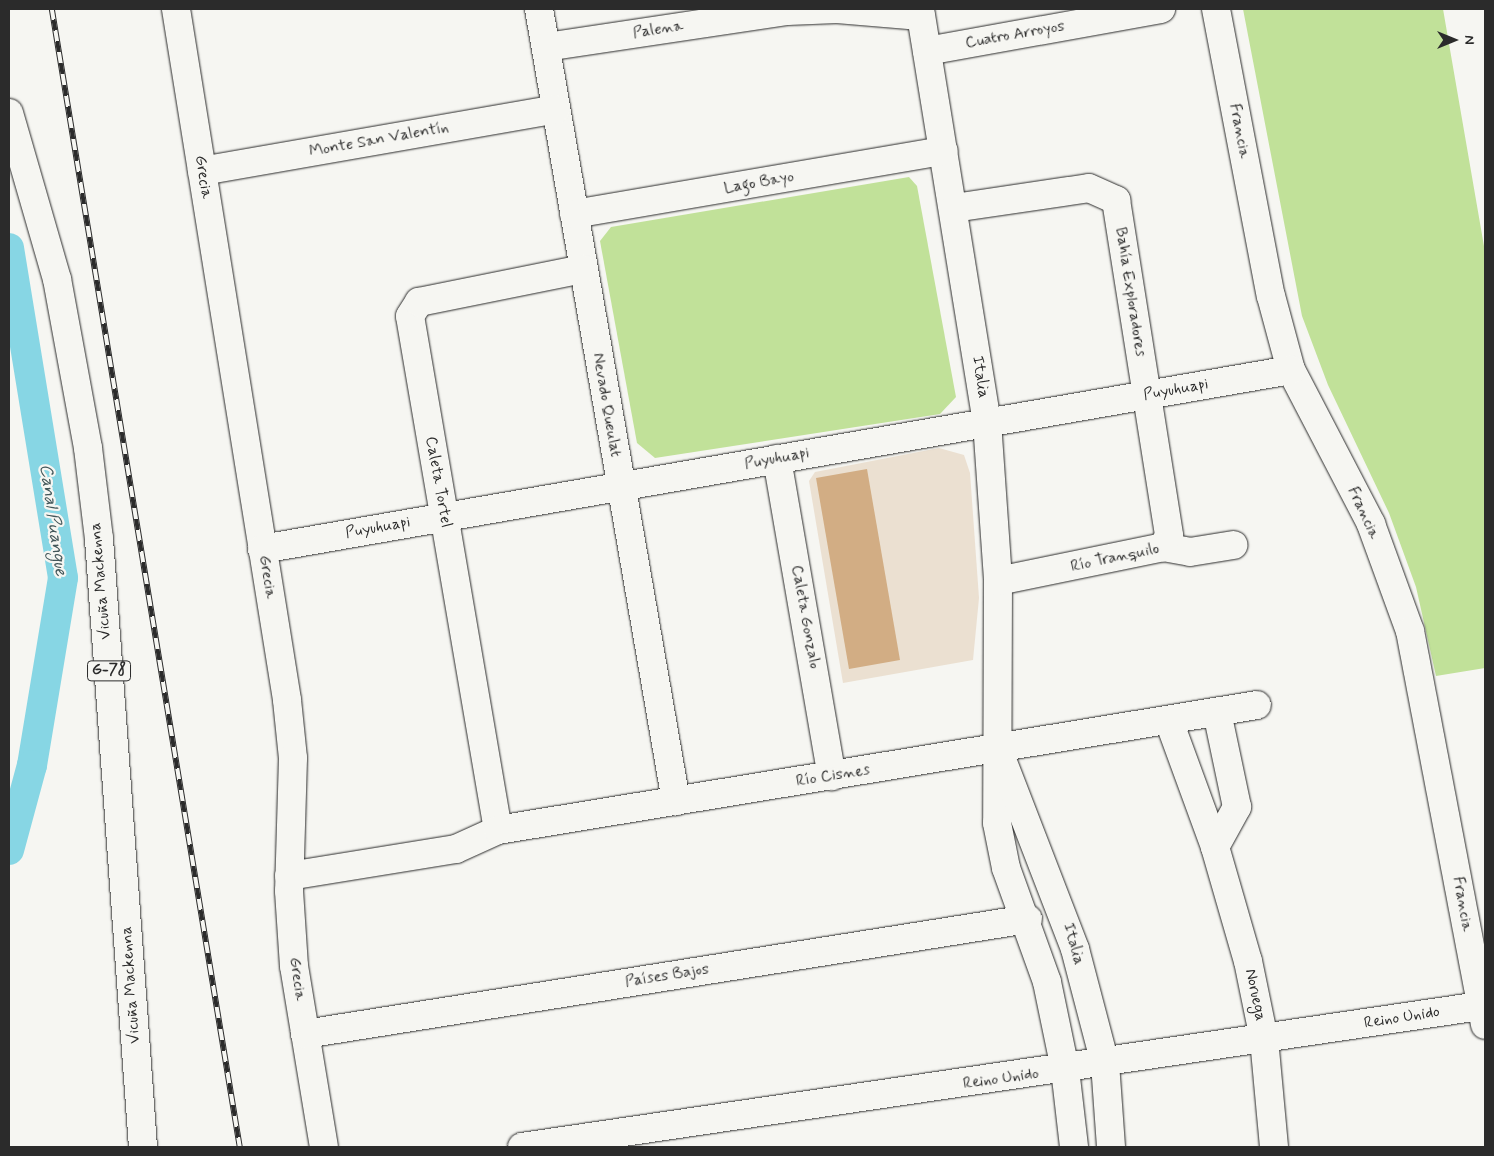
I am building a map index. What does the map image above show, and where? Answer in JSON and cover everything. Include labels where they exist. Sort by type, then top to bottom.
[{"type":"street","name":"Grecia","points":[[176,9],[262,549],[293,758],[290,876],[294,966],[324,1147]]},
{"type":"street","name":"Nevado Queulat","points":[[539,9],[676,801]]},
{"type":"street","name":"Palena","points":[[546,47],[722,14],[837,9],[920,13]]},
{"type":"street","name":"Cuatro Arroyos","points":[[927,51],[1161,9]]},
{"type":"street","name":"Francia","points":[[1216,9],[1271,296],[1292,370],[1371,524],[1410,631],[1483,1015]]},
{"type":"street","name":"Italia","points":[[920,13],[954,208],[987,422],[998,581],[999,750],[997,823],[1006,868],[1028,919],[1065,1069],[1074,1147]]},
{"type":"street","name":"Monte San Valentín","points":[[202,171],[556,109]]},
{"type":"street","name":"Vicuña Mackenna","points":[[9,113],[57,279],[88,448],[99,539],[143,1147]]},
{"type":"street","name":"Lago Bayo","points":[[574,214],[944,151]]},
{"type":"street","name":"Bahía Exploradores","points":[[954,208],[1089,188],[1116,200],[1145,395],[1169,536],[1163,547]]},
{"type":"street","name":"Caleta Tortel","points":[[498,830],[410,316],[419,302],[583,269]]},
{"type":"street","name":"Puyuhuapi","points":[[262,549],[1292,370]]},
{"type":"street","name":"Caleta Gonzalo","points":[[777,459],[832,776]]},
{"type":"street","name":"Río Tranquilo","points":[[998,581],[1163,547],[1190,552],[1233,545]]},
{"type":"street","name":"Río Cisnes","points":[[290,876],[456,849],[498,830],[999,750],[1258,705]]},
{"type":"street","points":[[1215,847],[1236,807],[1217,712]]},
{"type":"street","name":"Noruega","points":[[1168,721],[1215,847],[1245,952],[1264,1039],[1274,1147]]},
{"type":"street","name":"Italia","points":[[999,750],[1061,906],[1105,1063],[1111,1147]]},
{"type":"street","name":"Países Bajos","points":[[305,1034],[1028,919]]},
{"type":"street","name":"Reino Unido","points":[[522,1147],[1264,1039],[1483,1015]]},
{"type":"shaded area","points":[[939,448],[964,455],[970,473],[979,598],[973,660],[843,683],[809,481],[815,472]]},
{"type":"green space","points":[[1243,9],[1443,9],[1485,252],[1485,668],[1436,676],[1416,587],[1389,513],[1328,385],[1302,316]]},
{"type":"green space","points":[[909,177],[917,186],[956,397],[940,414],[655,458],[637,443],[600,241],[611,227]]},
{"type":"building","points":[[867,469],[900,660],[849,669],[816,478]]},
{"type":"waterway","name":"Canal Puangue","points":[[9,248],[63,578],[32,765],[9,850]]},
{"type":"railway","points":[[52,9],[240,1147]]}]
